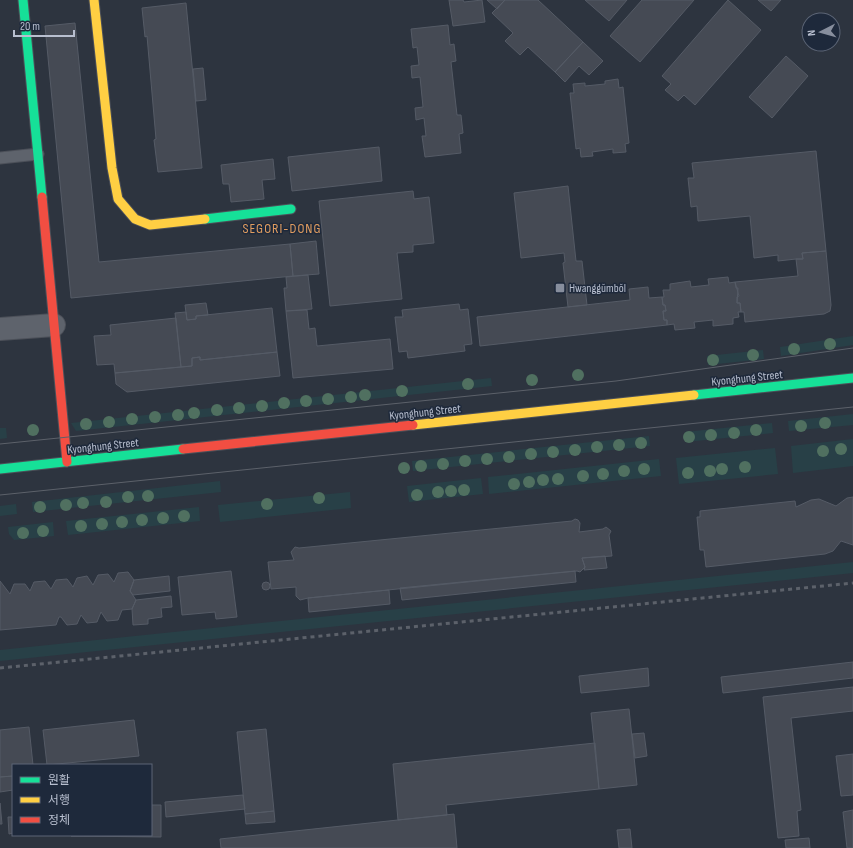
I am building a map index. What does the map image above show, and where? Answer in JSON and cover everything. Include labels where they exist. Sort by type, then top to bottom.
[{"type":"main road","points":[[23,0],[67,462]]},
{"type":"main road","points":[[94,0],[112,168],[118,199],[135,219],[150,225],[291,209]]},
{"type":"main road","name":"Kyonghung Street","points":[[0,469],[853,378]]},
{"type":"street","points":[[0,330],[54,325]]},
{"type":"lane","points":[[0,158],[38,154]]},
{"type":"shaded area","points":[[853,336],[853,345],[781,356],[780,347]]},
{"type":"shaded area","points":[[763,350],[764,359],[708,365],[707,356]]},
{"type":"shaded area","points":[[491,378],[492,386],[76,431],[71,423]]},
{"type":"shaded area","points":[[853,414],[853,425],[789,431],[788,421]]},
{"type":"shaded area","points":[[772,423],[773,433],[686,442],[685,432]]},
{"type":"shaded area","points":[[0,428],[6,428],[7,438],[0,439]]},
{"type":"shaded area","points":[[649,436],[650,446],[413,471],[412,461]]},
{"type":"shaded area","points":[[853,439],[853,466],[793,473],[791,446]]},
{"type":"shaded area","points":[[775,448],[778,474],[679,484],[676,458]]},
{"type":"shaded area","points":[[659,459],[661,476],[489,494],[488,477]]},
{"type":"shaded area","points":[[481,478],[483,494],[409,502],[407,486]]},
{"type":"shaded area","points":[[220,481],[221,492],[33,512],[32,502]]},
{"type":"shaded area","points":[[350,492],[351,508],[220,522],[218,505]]},
{"type":"shaded area","points":[[16,504],[17,514],[0,516],[0,506]]},
{"type":"shaded area","points":[[199,507],[200,521],[68,535],[66,521]]},
{"type":"shaded area","points":[[53,522],[54,536],[14,540],[9,534],[8,527]]},
{"type":"shaded area","points":[[853,562],[853,573],[0,661],[0,650]]},
{"type":"building","points":[[449,0],[463,0],[464,2],[482,0],[485,22],[453,26]]},
{"type":"building","points":[[487,0],[505,0],[497,9]]},
{"type":"building","points":[[505,0],[538,0],[583,42],[555,72],[528,47],[520,55],[505,41],[513,33],[492,13]]},
{"type":"building","points":[[585,0],[627,0],[609,21]]},
{"type":"building","points":[[642,0],[694,0],[640,62],[610,36]]},
{"type":"building","points":[[728,0],[761,30],[695,105],[684,95],[678,101],[665,90],[671,84],[662,76]]},
{"type":"building","points":[[758,0],[781,0],[771,11]]},
{"type":"building","points":[[186,3],[202,168],[158,172],[154,140],[156,139],[147,36],[145,37],[142,8]]},
{"type":"building","points":[[75,23],[99,262],[290,244],[293,276],[71,298],[45,26]]},
{"type":"building","points":[[448,25],[450,45],[454,44],[456,61],[451,62],[457,115],[461,115],[463,133],[459,134],[461,153],[425,157],[422,136],[426,136],[424,118],[416,120],[415,108],[423,107],[420,77],[412,78],[411,66],[419,65],[417,47],[413,48],[411,29]]},
{"type":"building","points":[[583,42],[603,61],[589,75],[579,66],[565,82],[555,72]]},
{"type":"building","points":[[786,56],[808,76],[772,118],[749,97]]},
{"type":"building","points":[[203,68],[206,100],[196,101],[193,69]]},
{"type":"building","points":[[618,79],[619,88],[623,87],[629,143],[625,144],[626,152],[613,153],[613,149],[592,152],[593,156],[581,157],[580,148],[576,149],[570,93],[574,93],[573,84],[585,83],[585,86],[605,84],[605,81]]},
{"type":"building","points":[[379,147],[382,181],[292,191],[288,157]]},
{"type":"building","points":[[816,151],[826,251],[802,253],[803,259],[778,261],[778,255],[754,258],[750,216],[698,221],[697,206],[691,207],[688,178],[694,178],[692,163]]},
{"type":"building","points":[[273,159],[275,179],[262,180],[264,199],[231,202],[229,184],[223,184],[221,165]]},
{"type":"building","points":[[568,186],[576,261],[582,261],[587,305],[568,307],[563,263],[565,262],[564,253],[521,258],[514,193]]},
{"type":"building","points":[[413,191],[414,199],[429,197],[434,243],[413,245],[413,252],[397,253],[402,299],[330,306],[319,201]]},
{"type":"building","points":[[316,241],[319,274],[293,276],[290,244]]},
{"type":"building","points":[[826,251],[831,305],[830,311],[824,314],[745,322],[744,312],[741,312],[740,303],[737,303],[737,297],[739,296],[735,282],[798,276],[796,259],[803,259],[802,253]]},
{"type":"building","points":[[308,275],[312,309],[286,311],[284,288],[287,288],[286,277]]},
{"type":"building","points":[[728,277],[729,283],[735,282],[736,288],[738,288],[737,303],[740,303],[741,312],[738,312],[739,317],[733,318],[733,324],[713,326],[713,320],[694,322],[695,328],[675,330],[674,324],[667,325],[667,320],[664,320],[663,311],[666,311],[665,305],[663,305],[662,297],[664,297],[663,290],[670,290],[670,284],[690,281],[691,287],[709,285],[708,279]]},
{"type":"building","points":[[648,287],[649,298],[662,297],[663,305],[665,305],[666,311],[663,311],[664,320],[667,320],[667,325],[480,346],[477,317],[630,300],[629,289]]},
{"type":"building","points":[[206,303],[208,315],[196,316],[196,319],[187,320],[185,305]]},
{"type":"building","points":[[459,304],[460,310],[468,309],[472,344],[464,345],[465,351],[408,358],[407,351],[399,352],[395,317],[403,317],[402,310]]},
{"type":"building","points":[[272,308],[277,352],[200,360],[200,357],[192,358],[192,366],[181,367],[175,313],[186,312],[187,320],[196,319],[196,316]]},
{"type":"building","points":[[307,310],[309,329],[315,328],[317,346],[390,339],[393,369],[293,378],[286,311]]},
{"type":"building","points":[[176,318],[181,367],[115,373],[114,364],[97,365],[94,336],[111,335],[110,325]]},
{"type":"building","points":[[277,352],[280,376],[127,392],[116,384],[115,373],[192,366],[192,358],[200,357],[200,360]]},
{"type":"building","points":[[853,497],[853,545],[841,541],[833,551],[825,554],[706,567],[704,550],[700,550],[697,517],[700,517],[700,511],[795,501],[796,507],[811,500],[819,499],[836,506],[847,498]]},
{"type":"building","points":[[575,519],[580,523],[579,532],[603,529],[606,527],[611,531],[609,535],[612,556],[582,558],[585,567],[580,572],[577,571],[300,600],[296,596],[296,587],[271,589],[268,562],[294,560],[291,552],[295,547],[299,548],[572,521]]},
{"type":"building","points":[[605,556],[607,568],[584,570],[585,567],[582,558]]},
{"type":"building","points":[[231,571],[237,617],[216,619],[215,612],[182,615],[178,577]]},
{"type":"building","points":[[575,571],[576,582],[402,600],[400,588]]},
{"type":"building","points":[[128,572],[134,580],[130,591],[136,600],[132,609],[122,610],[118,620],[107,621],[101,612],[97,622],[87,623],[81,615],[77,624],[67,625],[61,617],[59,617],[56,625],[0,630],[0,581],[10,594],[14,584],[25,584],[30,591],[34,582],[45,581],[51,589],[56,580],[67,579],[73,587],[77,578],[87,576],[93,585],[98,575],[108,574],[114,582],[118,573]]},
{"type":"building","points":[[169,576],[170,591],[133,595],[130,591],[134,580]]},
{"type":"building","points":[[264,582],[268,582],[270,586],[268,590],[264,590],[262,588],[262,584]]},
{"type":"building","points":[[389,590],[390,604],[309,612],[308,598]]},
{"type":"building","points":[[171,596],[172,607],[161,608],[162,617],[148,619],[148,624],[133,625],[132,609],[136,600]]},
{"type":"building","points":[[853,662],[853,678],[723,693],[721,677]]},
{"type":"building","points":[[648,668],[649,686],[581,693],[579,676]]},
{"type":"building","points":[[853,687],[853,711],[791,718],[801,810],[797,811],[799,836],[778,838],[763,697]]},
{"type":"building","points":[[629,709],[637,785],[599,789],[591,713]]},
{"type":"building","points":[[134,720],[139,756],[47,764],[43,730]]},
{"type":"building","points":[[29,727],[33,764],[12,764],[12,776],[0,777],[0,730]]},
{"type":"building","points":[[266,729],[274,811],[245,814],[237,732]]},
{"type":"building","points":[[644,733],[647,756],[635,758],[632,734]]},
{"type":"building","points":[[595,743],[599,789],[446,805],[447,815],[398,820],[393,764]]},
{"type":"building","points":[[853,754],[853,795],[841,796],[836,756]]},
{"type":"building","points":[[12,776],[12,790],[0,792],[0,777]]},
{"type":"building","points":[[243,795],[245,809],[166,817],[165,802]]},
{"type":"building","points":[[0,803],[2,824],[0,824]]},
{"type":"building","points":[[152,805],[161,805],[161,837],[71,836],[152,836]]},
{"type":"building","points":[[853,810],[853,848],[847,848],[843,812]]},
{"type":"building","points":[[274,811],[275,822],[246,824],[245,814]]},
{"type":"building","points":[[454,814],[457,848],[221,848],[220,839]]},
{"type":"building","points":[[8,817],[12,817],[12,833],[9,834]]},
{"type":"building","points":[[630,829],[632,848],[619,848],[617,830]]},
{"type":"building","points":[[809,838],[810,848],[786,848],[785,840]]},
{"type":"tram line","points":[[0,444],[616,381],[853,348]]},
{"type":"tram line","points":[[0,495],[853,407]]},
{"type":"railway","points":[[0,668],[853,583]]},
{"type":"traffic: fast","points":[[23,0],[42,197]]},
{"type":"traffic: fast","points":[[205,219],[291,209]]},
{"type":"traffic: fast","points":[[694,395],[853,378]]},
{"type":"traffic: fast","points":[[0,469],[183,449]]},
{"type":"traffic: slow","points":[[94,0],[112,168],[118,199],[135,219],[150,225],[205,219]]},
{"type":"traffic: slow","points":[[413,425],[694,395]]},
{"type":"traffic: jam","points":[[42,197],[67,462]]},
{"type":"traffic: jam","points":[[183,449],[413,425]]},
{"type":"place","name":"Hwanggŭmbŏl","points":[[560,288]]},
{"type":"district","name":"SEGORI-DONG","points":[[282,228]]}]
